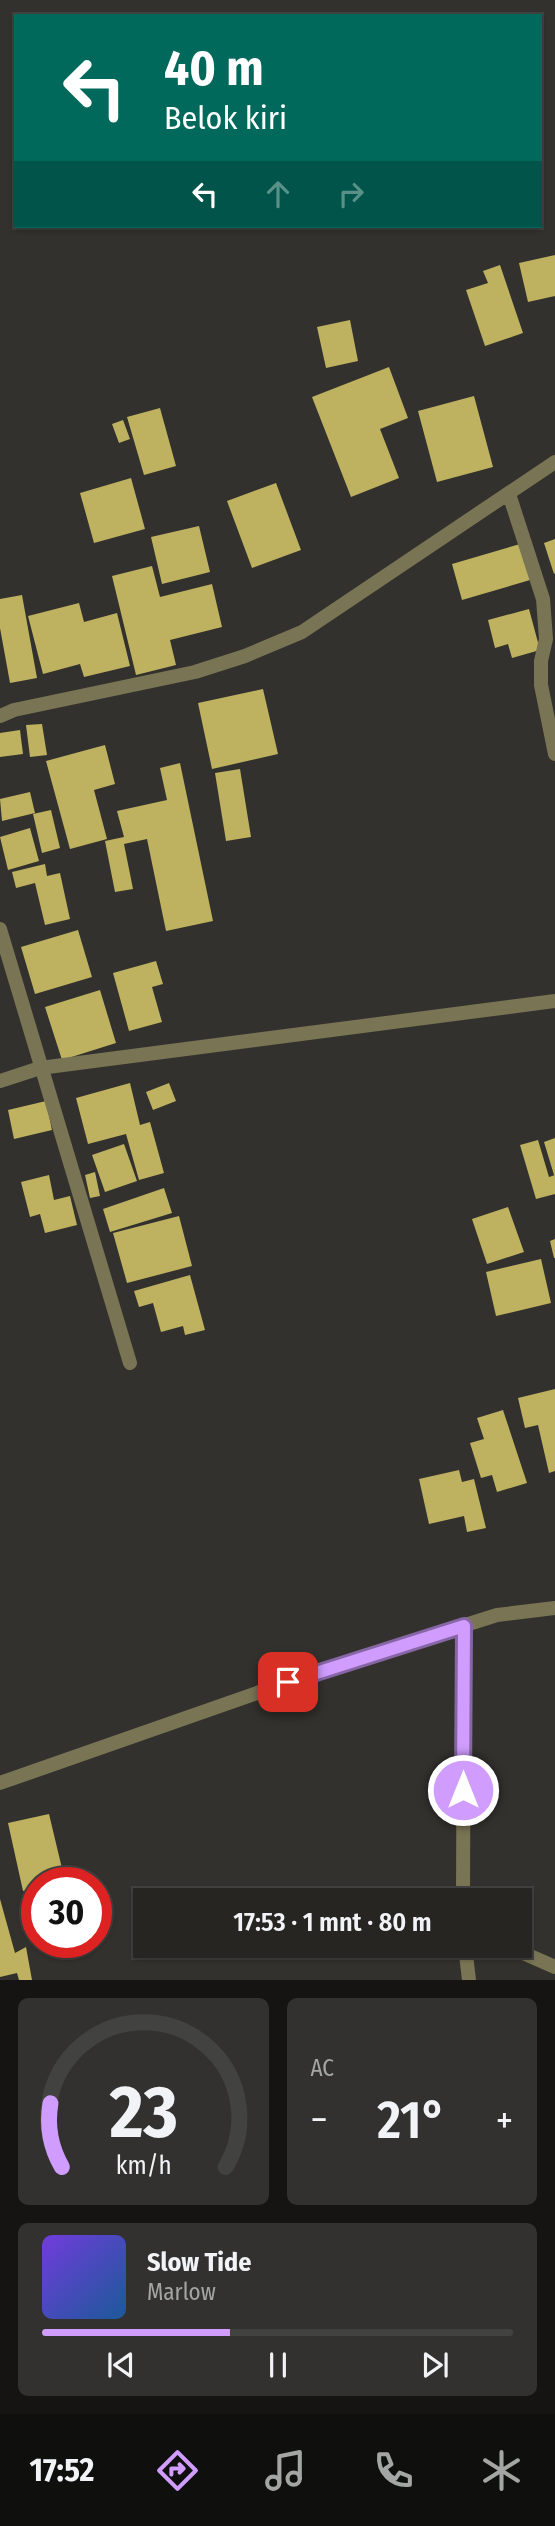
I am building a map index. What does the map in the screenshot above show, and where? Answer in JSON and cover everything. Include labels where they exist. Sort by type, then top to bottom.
[{"type":"street","points":[[0,716],[14,710],[195,672],[245,656],[290,637],[313,625],[555,463]]},
{"type":"street","points":[[509,494],[542,599],[547,639],[541,661],[541,685],[555,754]]},
{"type":"street","points":[[0,929],[130,1363]]},
{"type":"street","points":[[0,1080],[40,1068],[555,1000]]},
{"type":"street","points":[[0,1783],[314,1673],[497,1615],[555,1608]]},
{"type":"street","points":[[463,1888],[464,1626]]},
{"type":"street","points":[[532,1957],[555,1967]]},
{"type":"street","points":[[466,1958],[469,1980]]},
{"type":"building","points":[[555,255],[555,296],[528,302],[519,263]]},
{"type":"building","points":[[500,265],[523,333],[485,346],[466,290],[488,283],[483,271]]},
{"type":"building","points":[[350,320],[358,361],[326,368],[317,327]]},
{"type":"building","points":[[389,367],[408,418],[380,429],[399,478],[351,497],[312,397]]},
{"type":"building","points":[[474,396],[493,467],[437,482],[418,411]]},
{"type":"building","points":[[160,408],[176,466],[144,475],[127,417]]},
{"type":"building","points":[[123,420],[130,439],[119,443],[112,424]]},
{"type":"building","points":[[131,478],[145,529],[94,543],[80,493]]},
{"type":"building","points":[[276,483],[301,550],[252,568],[227,501]]},
{"type":"building","points":[[199,526],[210,572],[162,584],[151,537]]},
{"type":"building","points":[[555,539],[555,573],[554,574],[544,543]]},
{"type":"building","points":[[520,544],[530,580],[462,600],[452,564]]},
{"type":"building","points":[[152,566],[160,597],[212,584],[222,627],[170,640],[176,665],[136,675],[112,576]]},
{"type":"building","points":[[22,595],[37,678],[10,683],[0,628],[0,599]]},
{"type":"building","points":[[79,603],[84,622],[117,613],[130,666],[84,677],[80,664],[43,674],[28,616]]},
{"type":"building","points":[[529,609],[540,650],[512,658],[508,644],[495,648],[488,620]]},
{"type":"building","points":[[263,689],[278,754],[212,769],[198,703]]},
{"type":"building","points":[[42,724],[47,755],[30,757],[26,725]]},
{"type":"building","points":[[20,730],[23,754],[0,757],[0,733]]},
{"type":"building","points":[[105,745],[115,784],[94,790],[107,839],[70,849],[46,761]]},
{"type":"building","points":[[180,763],[213,921],[166,931],[147,839],[124,844],[133,889],[115,892],[105,841],[124,837],[117,811],[167,800],[160,768]]},
{"type":"building","points":[[240,769],[251,837],[226,841],[215,773]]},
{"type":"building","points":[[30,792],[35,813],[2,821],[0,799]]},
{"type":"building","points":[[51,810],[60,848],[42,853],[33,814]]},
{"type":"building","points":[[30,828],[39,861],[8,870],[0,837]]},
{"type":"building","points":[[45,864],[47,876],[60,873],[70,919],[45,925],[35,883],[16,888],[12,872]]},
{"type":"building","points":[[78,930],[92,977],[35,994],[21,947]]},
{"type":"building","points":[[156,961],[163,984],[152,987],[162,1022],[129,1031],[113,973]]},
{"type":"building","points":[[100,990],[116,1043],[62,1060],[45,1007]]},
{"type":"building","points":[[130,1083],[140,1125],[150,1122],[164,1173],[139,1180],[126,1134],[88,1144],[76,1098]]},
{"type":"building","points":[[169,1083],[176,1101],[153,1110],[146,1092]]},
{"type":"building","points":[[46,1101],[52,1130],[14,1139],[8,1110]]},
{"type":"building","points":[[555,1138],[555,1175],[554,1175],[544,1142]]},
{"type":"building","points":[[538,1140],[549,1177],[555,1175],[555,1194],[536,1199],[520,1145]]},
{"type":"building","points":[[124,1144],[137,1181],[105,1192],[92,1155]]},
{"type":"building","points":[[95,1172],[100,1196],[90,1198],[85,1175]]},
{"type":"building","points":[[49,1175],[54,1200],[70,1196],[77,1225],[45,1233],[40,1214],[30,1217],[21,1182]]},
{"type":"building","points":[[164,1188],[172,1213],[110,1232],[103,1209]]},
{"type":"building","points":[[508,1207],[524,1252],[487,1264],[472,1219]]},
{"type":"building","points":[[179,1216],[192,1266],[127,1283],[113,1233]]},
{"type":"building","points":[[555,1239],[555,1258],[554,1258],[550,1241]]},
{"type":"building","points":[[541,1259],[551,1303],[496,1316],[486,1272]]},
{"type":"building","points":[[190,1275],[205,1330],[185,1335],[183,1326],[161,1332],[153,1303],[139,1307],[134,1291]]},
{"type":"building","points":[[555,1389],[555,1471],[549,1473],[538,1425],[525,1428],[518,1398]]},
{"type":"building","points":[[503,1410],[527,1483],[497,1492],[492,1475],[481,1478],[470,1443],[484,1439],[477,1418]]},
{"type":"building","points":[[459,1470],[462,1482],[474,1479],[486,1528],[467,1532],[464,1516],[429,1524],[419,1479]]},
{"type":"building","points":[[49,1814],[62,1867],[21,1867],[21,1882],[8,1823]]},
{"type":"building","points":[[0,1899],[15,1953],[21,1950],[21,1958],[28,1958],[32,1980],[19,1980],[17,1973],[0,1977]]},
{"type":"route","points":[[288,1682],[464,1626],[463,1790]]}]
